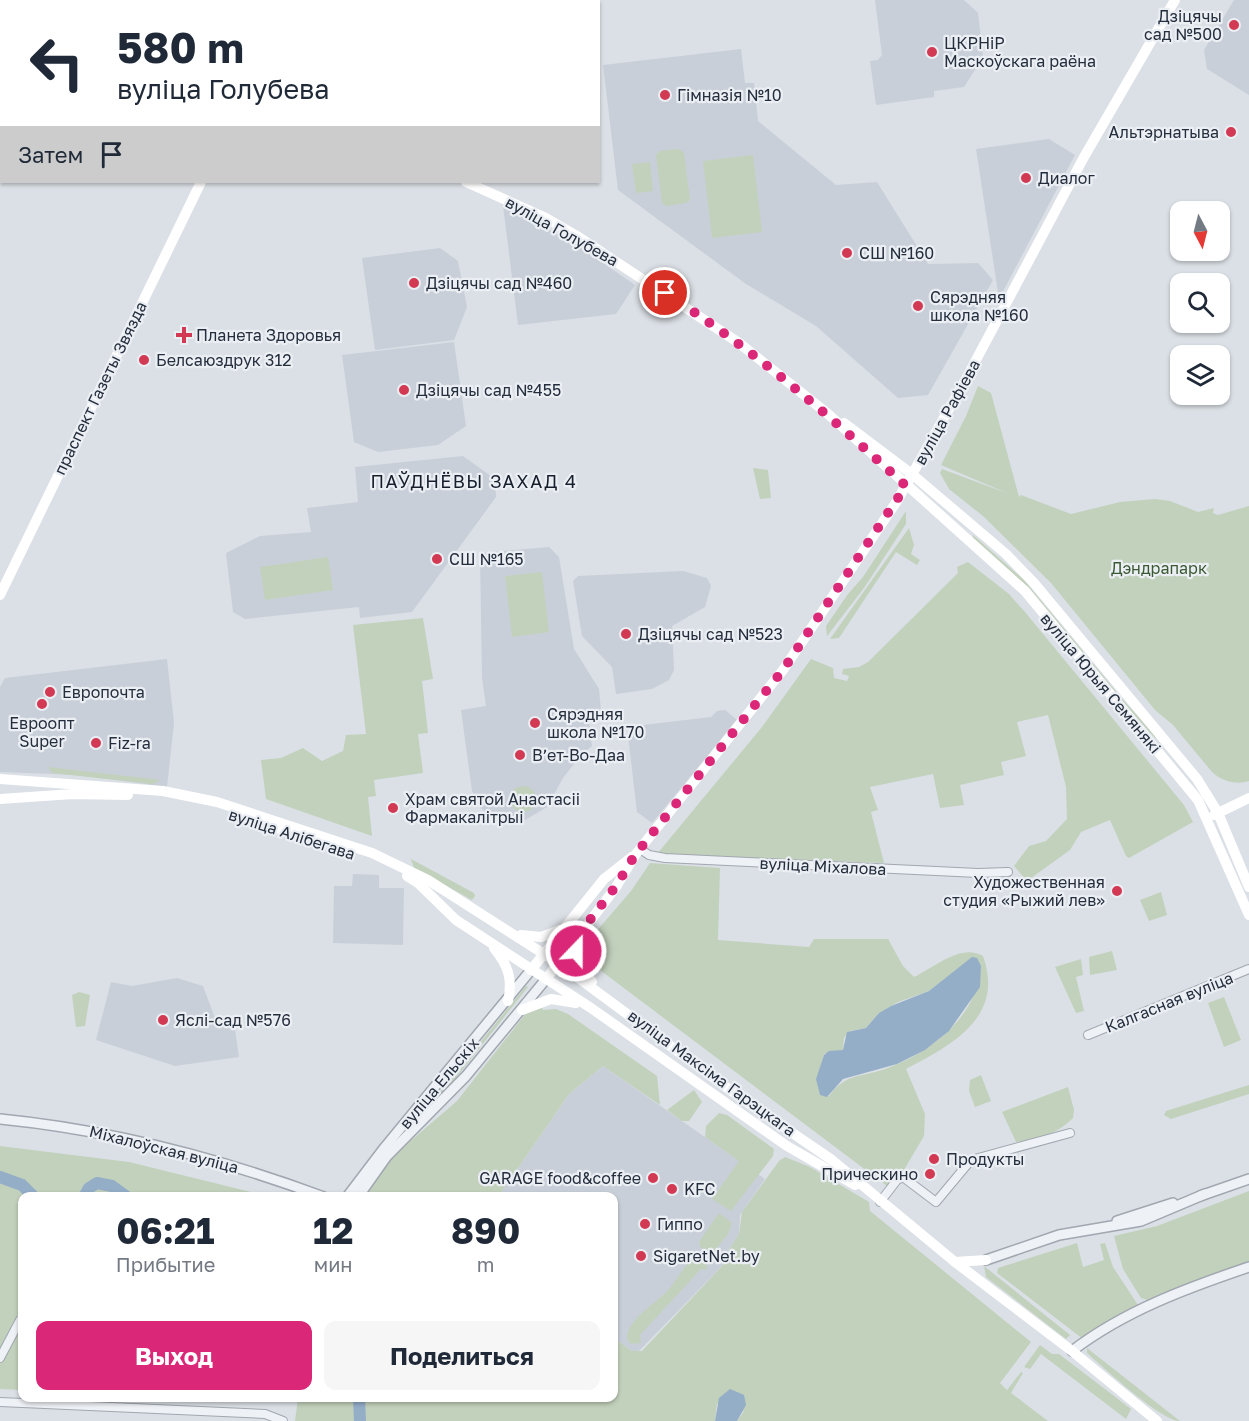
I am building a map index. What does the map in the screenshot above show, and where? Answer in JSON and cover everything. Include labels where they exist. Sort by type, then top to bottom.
[{"type":"main road","name":"вуліца Рафіева","points":[[531,969],[552,958],[580,933],[616,886],[637,852],[783,670],[906,486],[1084,158],[1175,0]]},
{"type":"main road","name":"праспект Газеты Звязда","points":[[0,595],[201,183]]},
{"type":"main road","name":"вуліца Голубева","points":[[468,183],[546,218],[650,282],[739,343],[828,414],[906,486]]},
{"type":"main road","name":"вуліца Голубева","points":[[828,414],[857,430],[913,475]]},
{"type":"main road","name":"вуліца Юрыя Семянякі","points":[[913,475],[1005,554],[1035,583],[1186,764],[1207,793],[1213,816],[1249,915]]},
{"type":"main road","name":"вуліца Юрыя Семянякі","points":[[906,486],[1025,591],[1213,816],[1249,887]]},
{"type":"main road","name":"вуліца Алібегава","points":[[0,779],[163,791],[253,812],[400,865],[515,933],[552,958]]},
{"type":"main road","name":"вуліца Алібегава","points":[[0,799],[121,794],[198,804],[318,841],[404,874],[418,883],[456,920],[546,979]]},
{"type":"main road","points":[[1213,816],[1249,798]]},
{"type":"main road","name":"вуліца Рафіева","points":[[546,979],[552,958],[569,922],[604,879],[637,852]]},
{"type":"main road","points":[[515,933],[530,937],[545,936],[569,922]]},
{"type":"main road","points":[[580,933],[577,944],[578,960],[587,977],[602,994]]},
{"type":"main road","points":[[489,941],[508,969],[511,983],[508,1001]]},
{"type":"main road","name":"вуліца Максіма Гарэцкага","points":[[552,958],[722,1083],[832,1160],[880,1202],[1157,1421]]},
{"type":"main road","name":"вуліца Максіма Гарэцкага","points":[[546,979],[787,1146],[868,1192]]},
{"type":"main road","points":[[522,1010],[551,999],[570,1001],[591,1008]]},
{"type":"main road","points":[[713,1096],[722,1083]]},
{"type":"main road","points":[[955,1262],[986,1260]]},
{"type":"main road","points":[[982,1283],[979,1269],[986,1260]]},
{"type":"street","name":"вуліца Міхалова","points":[[637,852],[665,858],[967,873],[1008,872]]},
{"type":"street","name":"вуліца Ельскіх","points":[[351,1192],[385,1147],[508,1001],[531,969]]},
{"type":"street","name":"Калгасная вуліца","points":[[1088,1035],[1249,969]]},
{"type":"street","name":"вуліца Ельскіх","points":[[362,1192],[387,1156],[466,1076],[546,979]]},
{"type":"street","name":"Міхалоўская вуліца","points":[[0,1119],[90,1131],[209,1157],[310,1192]]},
{"type":"street","points":[[880,1202],[897,1180],[903,1178],[936,1202],[971,1160],[1070,1133]]},
{"type":"street","points":[[986,1260],[1052,1237],[1141,1221],[1205,1194],[1249,1179]]},
{"type":"street","points":[[1072,1352],[1107,1327],[1144,1308],[1249,1267]]},
{"type":"street","points":[[0,1358],[18,1324]]},
{"type":"street","points":[[0,1402],[273,1415],[283,1421]]},
{"type":"shaded area","name":"ЦКРНіР Маскоўскага раёна","points":[[875,0],[964,0],[978,13],[983,57],[964,87],[934,91],[934,97],[876,105],[870,61],[878,60],[882,55]]},
{"type":"shaded area","name":"Дзіцячы сад №500","points":[[1234,0],[1249,0],[1249,95],[1207,69],[1204,50]]},
{"type":"shaded area","points":[[741,49],[745,83],[754,83],[758,121],[836,185],[877,182],[928,264],[978,263],[993,280],[928,395],[898,398],[816,326],[746,284],[618,190],[603,65]]},
{"type":"shaded area","points":[[1049,139],[1075,155],[999,299],[976,149]]},
{"type":"shaded area","points":[[503,206],[573,242],[635,285],[616,314],[518,325]]},
{"type":"shaded area","name":"Дзіцячы сад №460","points":[[440,248],[458,261],[467,307],[454,340],[375,350],[362,258]]},
{"type":"shaded area","name":"Дзіцячы сад №455","points":[[454,342],[466,426],[438,445],[378,452],[354,442],[342,355]]},
{"type":"shaded area","points":[[463,456],[495,479],[496,497],[412,612],[360,618],[359,607],[245,619],[233,612],[226,553],[260,536],[311,532],[307,508],[358,502],[355,467]]},
{"type":"shaded area","points":[[549,547],[559,557],[574,649],[599,689],[602,721],[589,722],[592,746],[581,755],[563,778],[547,807],[520,823],[506,823],[487,814],[479,806],[472,791],[461,710],[486,706],[482,678],[480,553]]},
{"type":"shaded area","name":"Дзіцячы сад №523","points":[[683,571],[707,578],[711,586],[705,607],[672,626],[674,670],[669,680],[652,689],[616,694],[612,667],[582,636],[573,581],[578,576]]},
{"type":"shaded area","points":[[167,659],[174,723],[167,787],[79,775],[0,772],[0,687],[5,678]]},
{"type":"shaded area","points":[[725,710],[737,720],[652,823],[637,812],[628,735],[643,725],[711,717],[717,711]]},
{"type":"shaded area","points":[[353,874],[379,875],[379,888],[404,888],[403,945],[333,943],[334,886],[352,886]]},
{"type":"shaded area","name":"Яслі-сад №576","points":[[177,978],[203,986],[215,1018],[234,1023],[239,1057],[175,1066],[96,1040],[111,982],[132,986]]},
{"type":"shaded area","points":[[603,1066],[765,1179],[740,1215],[739,1234],[726,1254],[724,1264],[638,1352],[632,1351],[618,1341],[618,1192],[501,1192],[569,1094]]},
{"type":"green space","points":[[679,149],[684,153],[690,200],[686,203],[667,206],[662,203],[656,155],[660,151]]},
{"type":"green space","points":[[753,155],[762,232],[712,238],[703,161]]},
{"type":"green space","points":[[650,162],[653,191],[636,193],[632,164]]},
{"type":"green space","name":"Дэндрапарк","points":[[978,386],[991,393],[1019,497],[1021,495],[1071,514],[1120,502],[1155,499],[1170,501],[1198,512],[1214,508],[1213,513],[1218,515],[1249,506],[1249,781],[1230,782],[1212,772],[1173,725],[1155,710],[1051,583],[983,516],[949,489],[940,473],[942,469],[1009,494],[941,465],[966,416]]},
{"type":"green space","points":[[753,468],[768,470],[771,498],[760,499]]},
{"type":"green space","points":[[906,511],[906,524],[864,588],[827,636],[826,626],[863,577]]},
{"type":"green space","points":[[909,528],[914,545],[911,554],[920,560],[917,565],[896,552],[839,638],[830,639]]},
{"type":"green space","points":[[973,535],[1024,580],[1123,700],[1157,737],[1155,738],[973,539]]},
{"type":"green space","points":[[328,557],[333,590],[265,600],[260,567]]},
{"type":"green space","points":[[968,562],[1009,594],[1025,612],[1184,805],[1193,822],[1129,858],[1110,820],[1081,832],[1070,850],[1027,881],[1014,866],[1029,846],[1046,841],[1067,819],[1066,787],[1048,715],[1017,722],[1026,756],[1001,762],[1004,775],[960,785],[964,805],[940,808],[933,774],[870,787],[878,810],[871,812],[884,863],[657,854],[762,727],[811,659],[833,668],[834,678],[847,681],[849,676],[842,674],[843,669],[859,667],[868,662],[958,573],[957,567]]},
{"type":"green space","points":[[542,572],[549,632],[512,637],[505,576]]},
{"type":"green space","points":[[423,618],[433,679],[422,681],[428,733],[418,734],[423,773],[374,780],[376,796],[368,797],[372,836],[266,799],[261,760],[281,758],[303,748],[322,761],[343,751],[346,735],[366,734],[353,625]]},
{"type":"green space","points":[[48,767],[161,780],[152,784],[52,773]]},
{"type":"green space","points":[[523,786],[532,790],[536,799],[532,808],[523,812],[514,808],[510,799],[514,790]]},
{"type":"green space","points":[[411,859],[474,893],[475,896],[472,900],[414,868]]},
{"type":"green space","points":[[650,863],[720,868],[718,940],[809,947],[814,939],[888,939],[903,966],[914,977],[957,954],[966,952],[983,956],[988,977],[987,996],[980,1012],[970,1026],[956,1039],[906,1069],[925,1114],[924,1136],[901,1175],[887,1186],[588,961],[584,951],[588,941],[631,891]],"holes":[[[981,966],[978,984],[961,1017],[935,1042],[902,1062],[848,1079],[829,1096],[820,1095],[818,1075],[824,1054],[843,1050],[844,1038],[850,1031],[866,1028],[879,1013],[898,1002],[929,991],[956,970]]]},
{"type":"green space","points":[[1161,892],[1167,915],[1149,921],[1140,900]]},
{"type":"green space","points":[[1112,951],[1117,970],[1090,975],[1089,957]]},
{"type":"green space","points":[[1081,959],[1083,975],[1076,977],[1084,1011],[1076,1013],[1055,967]]},
{"type":"green space","points":[[526,986],[528,987],[439,1099],[388,1149],[436,1097]]},
{"type":"green space","points":[[79,992],[90,995],[85,1026],[76,1027],[72,995]]},
{"type":"green space","points":[[1224,997],[1241,1040],[1224,1047],[1208,1003]]},
{"type":"green space","points":[[542,1007],[543,1010],[556,1009],[568,1014],[657,1076],[660,1105],[603,1066],[569,1094],[501,1192],[365,1192],[386,1162],[457,1101],[527,1012]]},
{"type":"green space","points":[[981,1075],[991,1101],[975,1107],[969,1091],[970,1080]]},
{"type":"green space","points":[[1249,1085],[1249,1094],[1171,1119],[1164,1115],[1166,1111]]},
{"type":"green space","points":[[1068,1087],[1074,1110],[1073,1118],[1047,1135],[1016,1142],[1002,1112]]},
{"type":"green space","points":[[694,1090],[702,1102],[689,1121],[682,1121],[667,1110]]},
{"type":"green space","points":[[719,1113],[727,1115],[774,1149],[773,1156],[731,1211],[712,1199],[739,1161],[705,1137],[706,1126]]},
{"type":"green space","points":[[0,1146],[129,1162],[251,1192],[18,1192],[18,1390],[0,1389]]},
{"type":"green space","points":[[785,1157],[810,1167],[869,1202],[870,1211],[1031,1342],[1000,1383],[1007,1390],[1021,1372],[1023,1373],[1011,1393],[1048,1421],[737,1421],[744,1411],[717,1404],[715,1421],[295,1421],[297,1402],[618,1402],[618,1341],[632,1351],[642,1351],[724,1264],[726,1254],[739,1234],[742,1212],[779,1161]]},
{"type":"green space","points":[[1249,1191],[1249,1263],[1150,1301],[1141,1298],[1123,1269],[1114,1236],[1157,1226]]},
{"type":"green space","points":[[719,1213],[732,1223],[728,1234],[712,1254],[700,1247],[699,1242]]},
{"type":"green space","points":[[1077,1243],[1083,1267],[1104,1260],[1100,1244],[1105,1243],[1113,1267],[1138,1305],[1083,1339],[997,1273],[998,1268]]},
{"type":"green space","points":[[692,1254],[707,1264],[707,1270],[701,1269],[640,1335],[641,1343],[631,1344],[627,1339],[628,1332],[635,1320],[669,1289],[688,1263],[688,1256]]},
{"type":"green space","points":[[984,1266],[1070,1335],[1066,1339],[986,1277]]},
{"type":"green space","points":[[1040,1345],[1052,1354],[1059,1354],[1131,1409],[1126,1419],[1041,1354],[1030,1369],[1024,1367]]},
{"type":"green space","points":[[1087,1348],[1180,1421],[1171,1419],[1133,1393],[1087,1353]]},
{"type":"water","points":[[972,957],[977,958],[981,966],[980,987],[949,1031],[925,1050],[897,1064],[843,1079],[827,1097],[820,1095],[816,1079],[824,1055],[829,1051],[843,1050],[847,1032],[866,1028],[879,1013],[929,991]]},
{"type":"water","points":[[730,1389],[744,1395],[746,1405],[737,1421],[715,1421],[719,1398]]},
{"type":"waterway","points":[[0,1177],[22,1185],[29,1192]]},
{"type":"waterway","points":[[87,1192],[97,1183],[112,1186],[120,1192]]},
{"type":"waterway","points":[[359,1402],[360,1421]]},
{"type":"place","name":"Дзіцячы сад №500","points":[[1234,25]]},
{"type":"place","name":"ЦКРНіР Маскоўскага раёна","points":[[932,52]]},
{"type":"place","name":"Гімназія №10","points":[[665,95]]},
{"type":"place","name":"Альтэрнатыва","points":[[1231,132]]},
{"type":"place","name":"Диалог","points":[[1026,178]]},
{"type":"place","name":"СШ №160","points":[[847,253]]},
{"type":"place","name":"Дзіцячы сад №460","points":[[414,283]]},
{"type":"place","name":"Сярэдняя школа №160","points":[[918,306]]},
{"type":"place","name":"Планета Здоровья","points":[[184,335]]},
{"type":"place","name":"Белсаюздрук 312","points":[[144,360]]},
{"type":"place","name":"Дзіцячы сад №455","points":[[404,390]]},
{"type":"place","name":"СШ №165","points":[[437,559]]},
{"type":"place","name":"Дзіцячы сад №523","points":[[626,634]]},
{"type":"place","name":"Европочта","points":[[50,692]]},
{"type":"place","name":"Евроопт Super","points":[[42,704]]},
{"type":"place","name":"Сярэдняя школа №170","points":[[535,723]]},
{"type":"place","name":"Fiz-ra","points":[[96,743]]},
{"type":"place","name":"Вʼет-Во-Даа","points":[[520,755]]},
{"type":"place","name":"Храм святой Анастасіі Фармакалітрыі","points":[[393,808]]},
{"type":"place","name":"Художественная студия «Рыжий лев»","points":[[1117,891]]},
{"type":"place","name":"Яслі-сад №576","points":[[163,1020]]},
{"type":"place","name":"Продукты","points":[[934,1159]]},
{"type":"place","name":"Прическино","points":[[930,1174]]},
{"type":"place","name":"GARAGE food&coffee","points":[[653,1178]]},
{"type":"place","name":"KFC","points":[[672,1189]]},
{"type":"place","name":"Гиппо","points":[[645,1224]]},
{"type":"place","name":"SigaretNet.by","points":[[641,1256]]},
{"type":"district","name":"ПАЎДНЁВЫ ЗАХАД 4","points":[[474,481]]},
{"type":"route","points":[[576,951],[580,933],[616,886],[635,855],[743,723],[783,670],[871,542],[906,486],[828,414],[785,379],[739,343],[665,293]]}]
